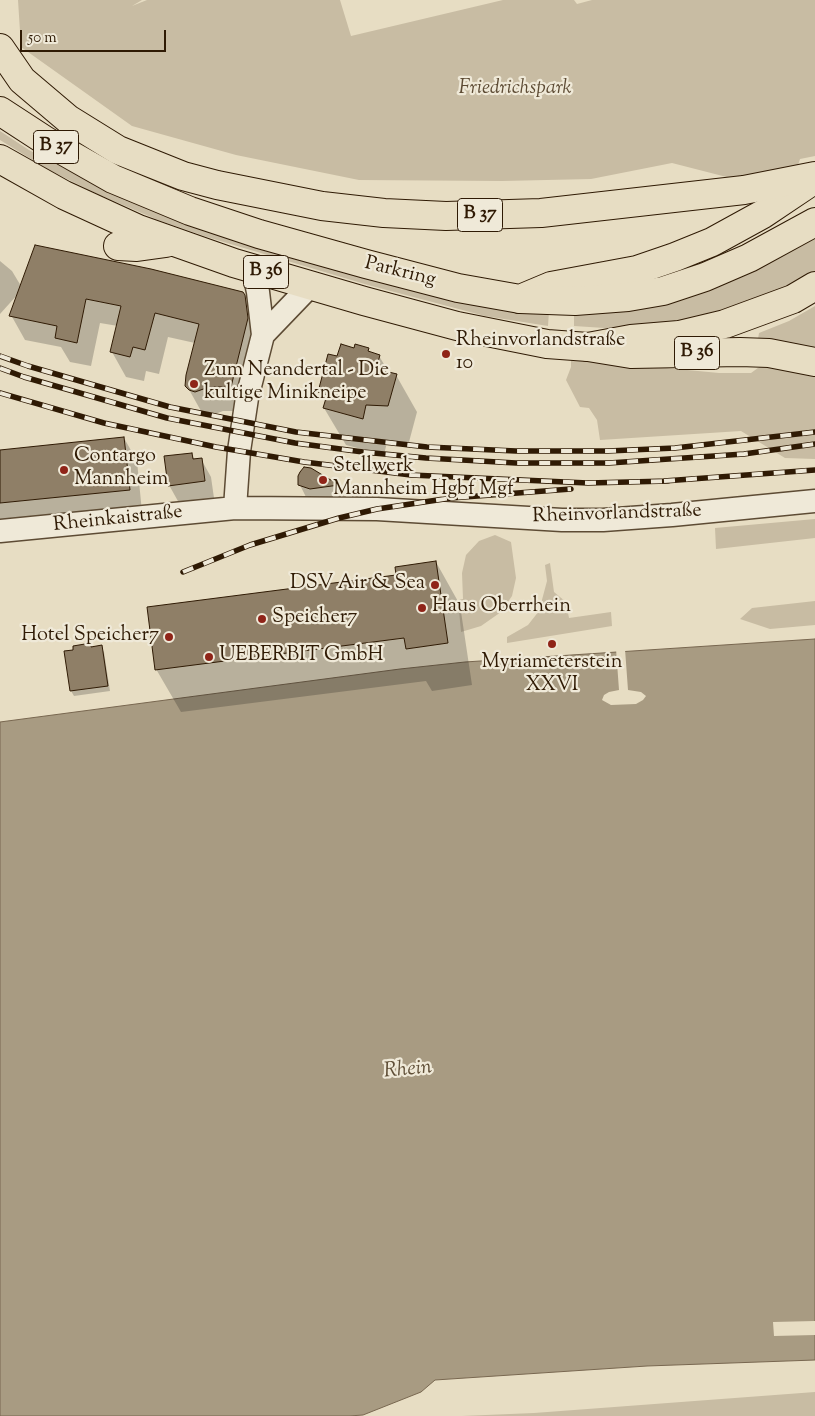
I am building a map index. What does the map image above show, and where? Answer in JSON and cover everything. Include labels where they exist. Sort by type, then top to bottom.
[{"type":"main road","name":"B 37","points":[[0,48],[22,80],[68,120],[118,150],[183,176],[217,185],[322,206],[384,213],[446,216],[541,213],[744,190],[815,177]]},
{"type":"main road","name":"Parkring","points":[[0,111],[46,141],[113,179],[190,211],[259,234],[366,264],[458,288],[520,299],[563,292],[628,297],[663,291],[705,277],[749,258],[815,222]]},
{"type":"main road","name":"Parkring","points":[[0,159],[64,195],[138,229],[253,268],[457,326],[569,346]]},
{"type":"main road","points":[[563,292],[637,270],[703,246],[763,214],[815,177]]},
{"type":"main road","points":[[118,246],[136,247],[175,242]]},
{"type":"main road","points":[[569,346],[680,335],[725,324],[794,299],[815,286]]},
{"type":"main road","name":"B 36","points":[[569,346],[631,354],[770,353],[810,360]]},
{"type":"street","points":[[235,508],[239,451],[247,398],[263,335],[253,268]]},
{"type":"street","points":[[263,335],[311,286]]},
{"type":"street","name":"Rheinvorlandstraße","points":[[235,508],[377,509],[562,520],[643,517],[815,501]]},
{"type":"street","name":"Rheinkaistraße","points":[[0,531],[235,508]]},
{"type":"green space","name":"Friedrichspark","points":[[18,0],[142,0],[132,6],[147,0],[340,0],[351,36],[503,0],[574,0],[577,4],[592,0],[815,0],[815,156],[800,159],[789,193],[672,163],[591,179],[502,181],[359,180],[236,155],[132,126],[21,47]]},
{"type":"green space","points":[[0,131],[29,150],[102,188],[549,311],[548,326],[485,316],[368,285],[207,237],[158,220],[95,193],[49,170],[0,140]]},
{"type":"green space","points":[[815,233],[815,277],[767,298],[650,331],[574,326],[574,313]]},
{"type":"green space","points":[[815,306],[815,459],[785,458],[741,431],[600,440],[597,420],[589,408],[580,407],[566,380],[571,367],[571,359],[719,373],[751,373],[791,344],[758,339],[759,333],[789,321]]},
{"type":"green space","points":[[815,519],[815,538],[716,549],[715,528]]},
{"type":"green space","points":[[495,535],[511,542],[516,578],[512,596],[501,612],[481,626],[461,632],[458,600],[463,599],[462,573],[466,555],[479,541]]},
{"type":"green space","points":[[550,563],[554,592],[566,602],[569,618],[611,612],[612,626],[507,643],[507,637],[528,625],[539,611],[547,581],[545,565]]},
{"type":"green space","points":[[815,601],[815,625],[770,629],[740,619],[752,608]]},
{"type":"green space","points":[[815,1392],[815,1416],[462,1416],[534,1413]]},
{"type":"water","name":"Rhein","points":[[815,639],[815,1360],[647,1366],[435,1380],[421,1392],[363,1415],[349,1416],[0,1416],[0,722],[465,662]]},
{"type":"pier","points":[[616,649],[625,649],[628,690],[641,692],[646,696],[636,704],[611,705],[602,700],[604,695],[609,692],[619,690]]},
{"type":"pier","points":[[815,1321],[815,1335],[774,1336],[773,1322]]},
{"type":"building","points":[[35,245],[151,269],[243,292],[248,318],[231,387],[209,387],[195,392],[185,386],[199,324],[155,313],[145,350],[133,347],[130,357],[110,352],[121,306],[86,299],[77,343],[55,338],[57,326],[9,316]]},
{"type":"building","points":[[341,344],[354,348],[355,344],[369,348],[368,351],[380,355],[376,369],[397,374],[388,406],[366,405],[363,419],[323,408],[327,395],[318,392],[328,354],[337,356]]},
{"type":"building","name":"Contargo Mannheim","points":[[124,437],[130,490],[0,503],[0,450]]},
{"type":"building","points":[[192,453],[193,459],[202,458],[205,481],[168,486],[164,456]]},
{"type":"building","name":"Stellwerk Mannheim Hgbf Mgf","points":[[304,467],[311,468],[339,485],[310,489],[298,485],[298,476]]},
{"type":"building","name":"Speicher7","points":[[436,561],[448,643],[406,649],[404,638],[155,670],[147,607],[396,575],[395,567]]},
{"type":"building","points":[[91,643],[91,647],[102,645],[108,686],[70,691],[64,651],[73,650],[73,646]]},
{"type":"railway","points":[[0,356],[28,366],[170,407],[296,432],[427,447],[516,451],[608,451],[675,448],[815,432]]},
{"type":"railway","points":[[0,368],[24,377],[167,418],[295,443],[426,458],[516,463],[609,463],[744,454],[815,444]]},
{"type":"railway","points":[[0,393],[104,423],[216,447],[304,462],[411,475],[588,483],[669,481]]},
{"type":"railway","points":[[664,481],[815,470]]},
{"type":"railway","points":[[183,572],[250,545],[339,518],[377,509],[451,498],[571,489]]},
{"type":"place","name":"Rheinvorlandstraße 10","points":[[446,354]]},
{"type":"place","name":"Zum Neandertal - Die kultige Minikneipe","points":[[194,384]]},
{"type":"place","name":"Contargo Mannheim","points":[[64,470]]},
{"type":"place","name":"Stellwerk Mannheim Hgbf Mgf","points":[[323,480]]},
{"type":"place","name":"DSV Air & Sea","points":[[435,585]]},
{"type":"place","name":"Haus Oberrhein","points":[[422,608]]},
{"type":"place","name":"Speicher7","points":[[262,619]]},
{"type":"place","name":"Hotel Speicher7","points":[[169,637]]},
{"type":"place","name":"Myriameterstein XXVI","points":[[552,644]]},
{"type":"place","name":"UEBERBIT GmbH","points":[[209,657]]}]
